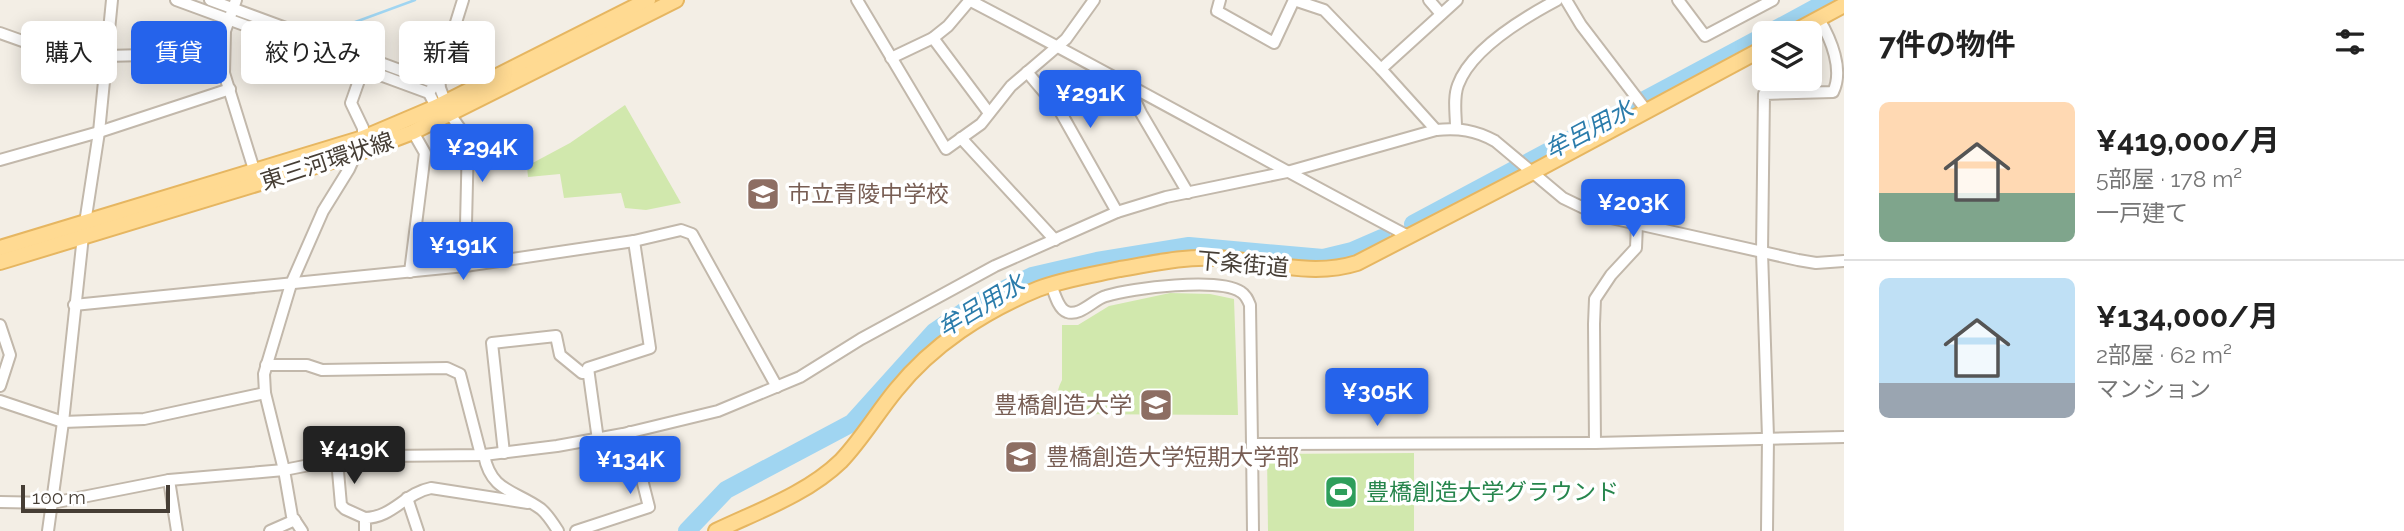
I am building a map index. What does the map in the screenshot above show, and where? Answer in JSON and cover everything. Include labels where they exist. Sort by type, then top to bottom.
[{"type":"main road","name":"東三河環状線","points":[[0,248],[84,229],[256,178],[355,154],[413,132],[444,108],[648,0]]},
{"type":"main road","name":"東三河環状線","points":[[256,178],[444,108],[676,0]]},
{"type":"main road","points":[[1815,21],[1844,5]]},
{"type":"main road","name":"下条街道","points":[[716,531],[822,477],[858,442],[906,377],[956,333],[1013,301],[1051,284],[1152,263],[1194,258],[1217,258],[1309,270],[1340,268],[1366,260],[1752,54]]},
{"type":"main road","name":"東三河環状線","points":[[0,262],[84,229]]},
{"type":"street","points":[[110,21],[112,0]]},
{"type":"street","points":[[177,0],[233,9],[259,21]]},
{"type":"street","points":[[210,0],[399,71]]},
{"type":"street","points":[[456,21],[463,0]]},
{"type":"street","points":[[857,0],[946,149],[981,124],[1011,86],[1066,39],[1094,0]]},
{"type":"street","points":[[891,58],[933,38],[948,26],[970,0],[1410,237]]},
{"type":"street","points":[[1220,0],[1217,11],[1274,43],[1294,0],[1326,5],[1436,130]]},
{"type":"street","points":[[1429,0],[1441,14]]},
{"type":"street","points":[[1381,69],[1457,0]]},
{"type":"street","points":[[1566,0],[1646,110]]},
{"type":"street","points":[[1678,0],[1705,36],[1766,2]]},
{"type":"street","points":[[1456,128],[1455,102],[1458,85],[1467,69],[1506,30],[1550,1]]},
{"type":"street","points":[[227,26],[233,9]]},
{"type":"street","points":[[1767,531],[1768,437],[1762,252],[1764,94],[1833,92],[1838,85],[1839,74],[1830,38],[1819,19]]},
{"type":"street","points":[[0,33],[21,40]]},
{"type":"street","points":[[933,38],[989,113]]},
{"type":"street","points":[[1027,72],[1060,111],[1117,212]]},
{"type":"street","points":[[227,81],[256,178]]},
{"type":"street","points":[[1127,83],[1141,113],[1188,193]]},
{"type":"street","points":[[48,531],[103,84]]},
{"type":"street","points":[[302,531],[295,520],[265,393],[264,374],[291,284],[323,211],[349,169],[363,138],[363,128],[351,103],[358,84]]},
{"type":"street","points":[[434,84],[440,88],[444,108]]},
{"type":"street","points":[[434,84],[444,108],[468,140],[465,266]]},
{"type":"street","points":[[0,160],[99,132],[230,89]]},
{"type":"street","points":[[0,502],[52,503],[169,480],[284,470],[337,460],[505,453],[598,440],[719,411],[800,377],[861,339],[995,267],[1117,212],[1188,193],[1287,172],[1436,130],[1456,128],[1485,135],[1517,158],[1550,189],[1576,205],[1611,218],[1816,263],[1844,261]]},
{"type":"street","points":[[410,272],[425,153],[413,132]]},
{"type":"street","points":[[961,138],[1055,240]]},
{"type":"street","points":[[1595,443],[1595,299],[1611,275],[1636,248],[1637,224]]},
{"type":"street","points":[[74,305],[465,266],[634,241],[681,230],[692,234],[776,387]]},
{"type":"street","points":[[598,440],[588,368],[650,348],[634,241]]},
{"type":"street","points":[[1051,284],[1061,308],[1075,313],[1103,296],[1157,287],[1220,286],[1244,294],[1250,305],[1253,531]]},
{"type":"street","points":[[0,325],[10,355],[0,386]]},
{"type":"street","points":[[505,453],[492,343],[556,336],[560,355],[582,373],[588,373]]},
{"type":"street","points":[[266,365],[307,365],[322,370],[447,368],[460,374],[486,469],[493,480],[540,509],[558,531]]},
{"type":"street","points":[[0,401],[63,422],[144,419],[265,393]]},
{"type":"street","points":[[576,531],[649,507],[630,432]]},
{"type":"street","points":[[1252,444],[1595,443],[1844,437]]},
{"type":"street","points":[[337,460],[341,505],[365,517],[383,516],[407,498],[431,488],[472,492],[528,503]]},
{"type":"street","points":[[169,480],[177,531]]},
{"type":"street","points":[[407,498],[418,531]]},
{"type":"street","points":[[365,517],[365,531]]},
{"type":"street","points":[[270,531],[295,520]]},
{"type":"green space","points":[[625,105],[681,203],[646,210],[625,208],[621,193],[564,198],[560,174],[528,177],[527,166],[570,143]]},
{"type":"green space","points":[[1170,293],[1210,294],[1234,299],[1238,415],[1064,414],[1058,397],[1062,380],[1062,325],[1078,325],[1109,306]]},
{"type":"green space","name":"豊橋創造大学グラウンド","points":[[1414,453],[1414,531],[1268,531],[1267,454]]},
{"type":"waterway","points":[[358,21],[415,0]]},
{"type":"waterway","name":"牟呂用水","points":[[1791,21],[1830,0]]},
{"type":"waterway","name":"牟呂用水","points":[[1413,224],[1752,42]]},
{"type":"waterway","name":"牟呂用水","points":[[687,531],[726,490],[852,423],[934,332],[978,302],[1032,276],[1097,261],[1189,246],[1323,258],[1352,251],[1382,238]]},
{"type":"place","name":"市立青陵中学校","points":[[763,194]]},
{"type":"place","name":"豊橋創造大学","points":[[1156,405]]},
{"type":"place","name":"豊橋創造大学短期大学部","points":[[1021,457]]},
{"type":"place","name":"豊橋創造大学グラウンド","points":[[1341,492]]}]
